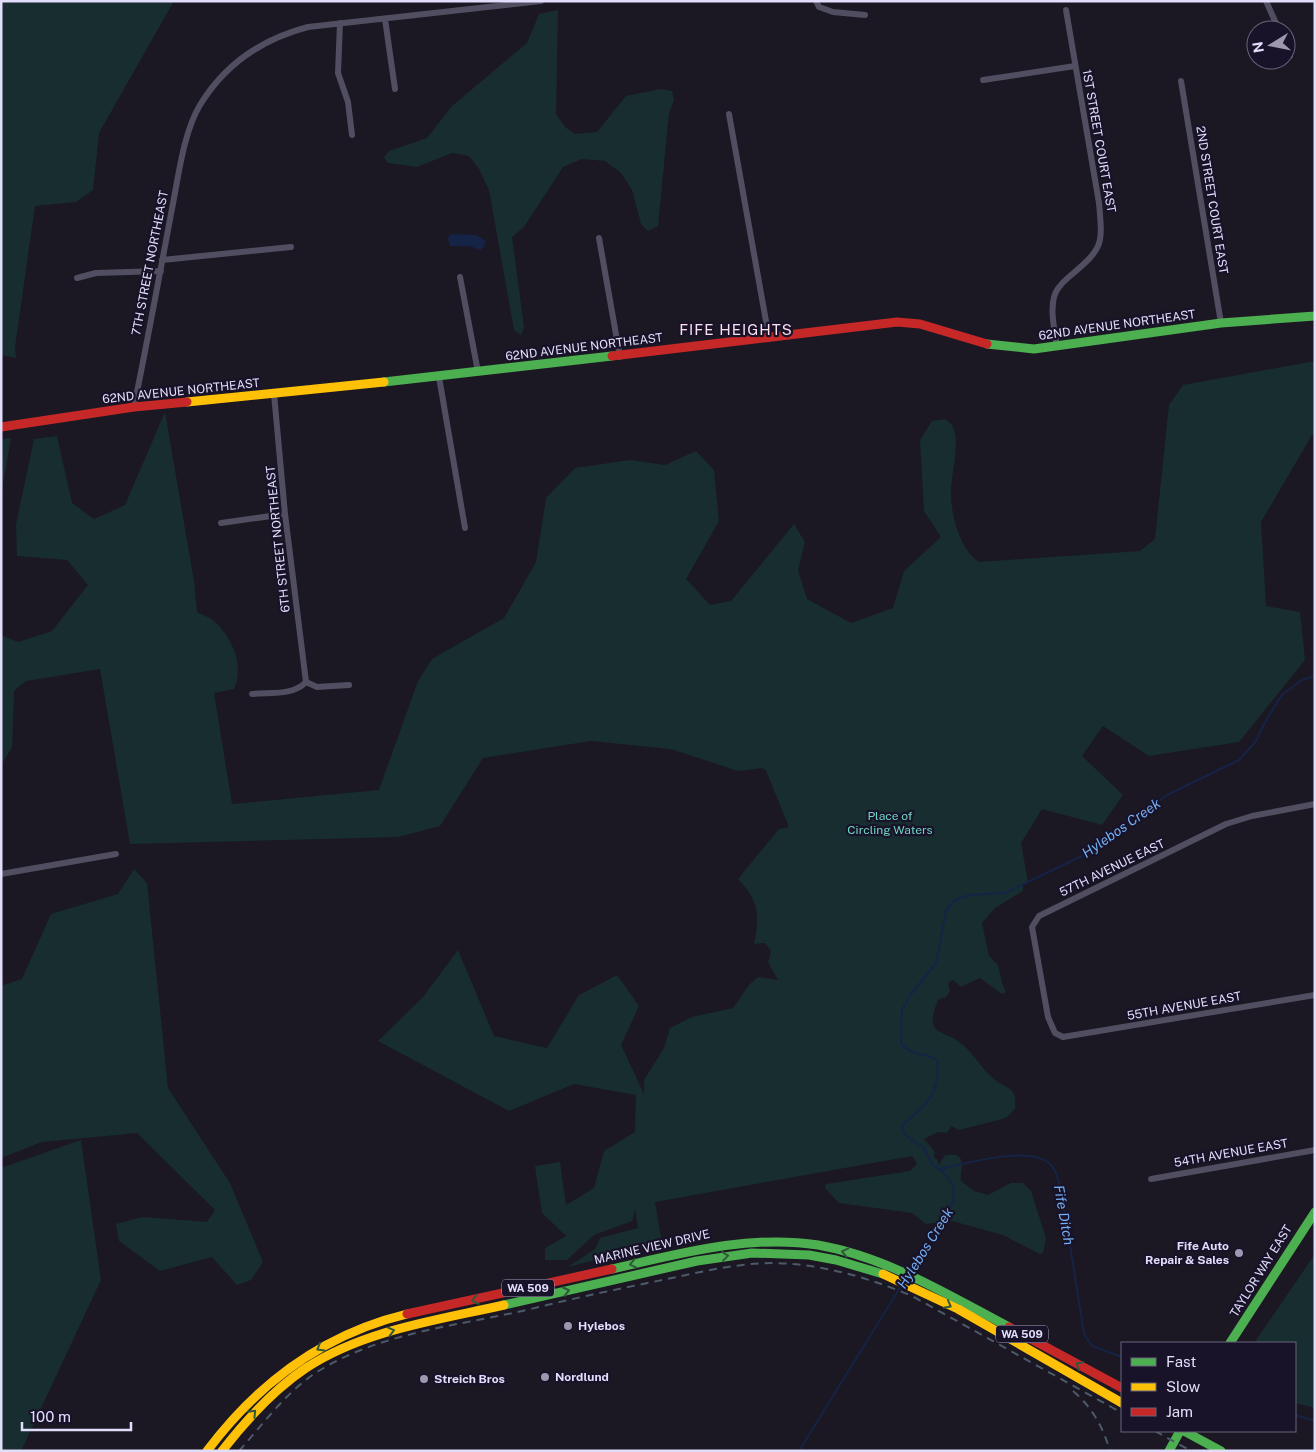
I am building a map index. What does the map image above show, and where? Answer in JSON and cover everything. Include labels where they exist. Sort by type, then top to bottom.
[{"type":"main road","name":"62ND AVENUE NORTHEAST","points":[[1,427],[134,407],[620,357],[897,322],[920,324],[970,340],[1008,348],[1034,349],[1221,323],[1315,316]]},
{"type":"main road","name":"TAYLOR WAY EAST","points":[[1231,1342],[1315,1212]]},
{"type":"main road","name":"MARINE VIEW DRIVE","points":[[207,1451],[242,1408],[287,1368],[353,1331],[413,1312],[702,1248],[746,1242],[817,1245],[858,1255],[1121,1387]]},
{"type":"main road","name":"MARINE VIEW DRIVE","points":[[222,1451],[266,1400],[306,1368],[360,1341],[397,1329],[729,1255],[808,1254],[890,1271]]},
{"type":"main road","name":"MARINE VIEW DRIVE","points":[[919,1285],[1121,1402]]},
{"type":"main road","points":[[1169,1451],[1179,1432]]},
{"type":"main road","points":[[1186,1432],[1221,1451]]},
{"type":"street","name":"7TH STREET NORTHEAST","points":[[134,407],[178,177],[192,124],[210,90],[247,53],[274,37],[295,30],[340,23],[541,1]]},
{"type":"street","points":[[816,1],[819,7],[833,12],[865,15]]},
{"type":"street","points":[[1266,1],[1275,20]]},
{"type":"street","name":"1ST STREET COURT EAST","points":[[1057,347],[1054,296],[1063,282],[1092,257],[1101,236],[1100,203],[1066,10]]},
{"type":"street","points":[[385,18],[395,89]]},
{"type":"street","points":[[340,23],[338,73],[348,102],[352,135]]},
{"type":"street","points":[[984,80],[1075,66]]},
{"type":"street","name":"2ND STREET COURT EAST","points":[[1182,81],[1221,323]]},
{"type":"street","points":[[729,114],[769,338]]},
{"type":"street","points":[[599,238],[620,357]]},
{"type":"street","points":[[162,260],[291,247]]},
{"type":"street","points":[[78,278],[96,273],[161,271]]},
{"type":"street","points":[[460,277],[478,372]]},
{"type":"street","points":[[439,377],[465,528]]},
{"type":"street","name":"6TH STREET NORTHEAST","points":[[274,394],[285,514],[306,682]]},
{"type":"street","points":[[221,523],[285,514]]},
{"type":"street","points":[[252,694],[289,691],[302,686],[306,682],[317,687],[348,685]]},
{"type":"street","name":"57TH AVENUE EAST","points":[[1058,1035],[1048,1017],[1032,927],[1036,919],[1226,824],[1252,816],[1315,804]]},
{"type":"street","points":[[1,874],[116,854]]},
{"type":"street","name":"55TH AVENUE EAST","points":[[1058,1035],[1074,1036],[1315,995]]},
{"type":"street","name":"54TH AVENUE EAST","points":[[1151,1179],[1315,1150]]},
{"type":"green space","points":[[1,1],[174,1],[99,133],[93,190],[76,202],[35,206],[15,347],[16,358],[1,355]]},
{"type":"green space","points":[[558,10],[556,114],[565,127],[575,134],[597,132],[626,96],[661,89],[672,91],[674,100],[669,113],[658,226],[648,231],[641,224],[632,190],[621,173],[605,161],[582,159],[563,167],[524,227],[512,237],[524,327],[521,335],[514,330],[489,190],[479,169],[469,156],[452,153],[417,167],[388,163],[384,157],[389,151],[427,138],[452,106],[527,43],[539,14]]},
{"type":"green space","name":"Place of Circling Waters","points":[[1315,361],[1315,435],[1312,435],[1261,522],[1266,606],[1300,612],[1305,660],[1239,742],[1149,756],[1103,726],[1082,756],[1123,795],[1102,825],[1042,809],[1021,843],[1028,882],[1023,884],[1023,891],[995,908],[982,923],[989,956],[998,965],[1006,992],[1002,994],[980,978],[961,987],[953,980],[948,983],[950,991],[946,997],[938,1000],[934,1012],[934,1027],[963,1045],[997,1082],[1014,1094],[1015,1109],[1006,1118],[959,1130],[951,1126],[947,1133],[938,1132],[924,1139],[935,1152],[934,1158],[937,1159],[939,1165],[945,1155],[958,1156],[961,1159],[961,1181],[974,1191],[988,1195],[1011,1183],[1023,1183],[1031,1191],[1046,1238],[1043,1253],[1040,1254],[1003,1235],[952,1221],[926,1224],[912,1213],[839,1203],[825,1188],[826,1184],[910,1171],[917,1164],[912,1156],[655,1202],[662,1243],[568,1267],[595,1249],[600,1238],[638,1228],[635,1209],[632,1221],[594,1235],[567,1260],[545,1260],[545,1248],[566,1236],[542,1213],[535,1166],[560,1162],[566,1205],[594,1188],[604,1151],[635,1132],[636,1095],[574,1084],[509,1111],[378,1041],[423,997],[458,950],[494,1036],[547,1048],[579,995],[617,975],[639,1006],[621,1045],[644,1094],[644,1080],[664,1048],[670,1028],[692,1017],[733,1008],[749,985],[758,977],[778,980],[768,962],[771,951],[765,943],[754,944],[757,925],[756,909],[750,894],[738,879],[779,829],[789,827],[766,771],[762,768],[738,771],[671,749],[591,741],[483,758],[440,826],[398,837],[130,844],[100,669],[26,681],[14,691],[12,747],[1,765],[1,632],[3,636],[18,642],[52,631],[88,585],[67,560],[17,556],[16,524],[34,439],[57,436],[72,503],[94,519],[125,505],[165,412],[194,581],[197,612],[212,620],[226,635],[235,652],[237,662],[237,680],[234,689],[214,693],[232,804],[379,790],[418,681],[432,659],[504,618],[536,562],[546,498],[575,468],[630,460],[665,465],[696,451],[714,470],[719,521],[686,579],[710,605],[731,601],[794,524],[805,542],[798,570],[807,599],[851,623],[893,608],[904,571],[941,537],[924,511],[920,440],[932,421],[945,419],[951,424],[955,433],[956,449],[951,489],[954,519],[966,548],[979,562],[1140,551],[1155,539],[1169,405],[1183,385]]},
{"type":"green space","points":[[11,438],[1,495],[1,439]]},
{"type":"green space","points":[[134,869],[147,883],[168,1088],[230,1183],[263,1262],[251,1280],[237,1285],[212,1257],[160,1271],[119,1241],[116,1224],[142,1217],[207,1222],[215,1210],[137,1133],[42,1142],[1,1158],[1,986],[22,979],[51,914],[118,894]]},
{"type":"green space","points":[[81,1140],[101,1280],[21,1451],[1,1451],[1,1168]]},
{"type":"green space","points":[[1315,1254],[1315,1408],[1296,1403],[1296,1342],[1255,1342]]},
{"type":"water","points":[[451,234],[476,235],[486,241],[484,247],[480,250],[470,246],[450,246],[448,238]]},
{"type":"waterway","name":"Hylebos Creek","points":[[911,1271],[954,1201],[953,1185],[944,1173],[931,1163],[924,1148],[904,1134],[902,1125],[925,1105],[937,1081],[937,1060],[914,1052],[901,1044],[902,1010],[911,994],[936,963],[946,911],[955,900],[969,895],[1005,893],[1086,854],[1167,795],[1239,760],[1256,741],[1265,722],[1282,695],[1302,680],[1315,676]]},
{"type":"waterway","name":"Fife Ditch","points":[[940,1169],[996,1157],[1012,1156],[1039,1158],[1052,1166],[1059,1181],[1062,1194],[1084,1334],[1092,1346],[1121,1357]]},
{"type":"waterway","name":"Hylebos Creek","points":[[799,1451],[901,1286]]},
{"type":"waterway","name":"Fife Ditch","points":[[1296,1415],[1315,1421]]},
{"type":"railway","points":[[239,1451],[288,1396],[310,1377],[347,1356],[373,1345],[428,1330],[605,1292],[709,1270],[760,1263],[791,1264],[827,1269],[861,1277],[912,1296],[1121,1412]]},
{"type":"railway","points":[[1073,1391],[1096,1418],[1110,1451]]},
{"type":"railway","points":[[1157,1432],[1191,1451]]},
{"type":"traffic: fast","points":[[987,344],[1034,349],[1221,323],[1315,316]]},
{"type":"traffic: fast","points":[[384,382],[612,356]]},
{"type":"traffic: fast","points":[[1231,1342],[1315,1212]]},
{"type":"traffic: fast","points":[[612,1269],[714,1247],[766,1242],[818,1245],[868,1258],[893,1268],[940,1290],[1009,1327]]},
{"type":"traffic: fast","points":[[504,1305],[697,1261],[752,1253],[809,1255],[836,1260],[883,1274]]},
{"type":"traffic: fast","points":[[1169,1451],[1179,1432]]},
{"type":"traffic: fast","points":[[1186,1432],[1221,1451]]},
{"type":"traffic: slow","points":[[187,402],[384,382]]},
{"type":"traffic: slow","points":[[883,1274],[958,1309],[1121,1402]]},
{"type":"traffic: slow","points":[[222,1451],[250,1417],[282,1386],[306,1368],[328,1355],[377,1335],[504,1305]]},
{"type":"traffic: slow","points":[[207,1451],[248,1404],[295,1365],[321,1348],[348,1334],[407,1314]]},
{"type":"traffic: jam","points":[[612,356],[897,322],[920,324],[987,344]]},
{"type":"traffic: jam","points":[[1,427],[134,407],[187,402]]},
{"type":"traffic: jam","points":[[407,1314],[612,1269]]},
{"type":"traffic: jam","points":[[1009,1327],[1121,1387]]},
{"type":"place","name":"Fife Auto Repair & Sales","points":[[1239,1253]]},
{"type":"place","name":"Hylebos","points":[[568,1326]]},
{"type":"place","name":"Nordlund","points":[[545,1377]]},
{"type":"place","name":"Streich Bros","points":[[424,1379]]},
{"type":"district","name":"FIFE HEIGHTS","points":[[736,330]]}]
